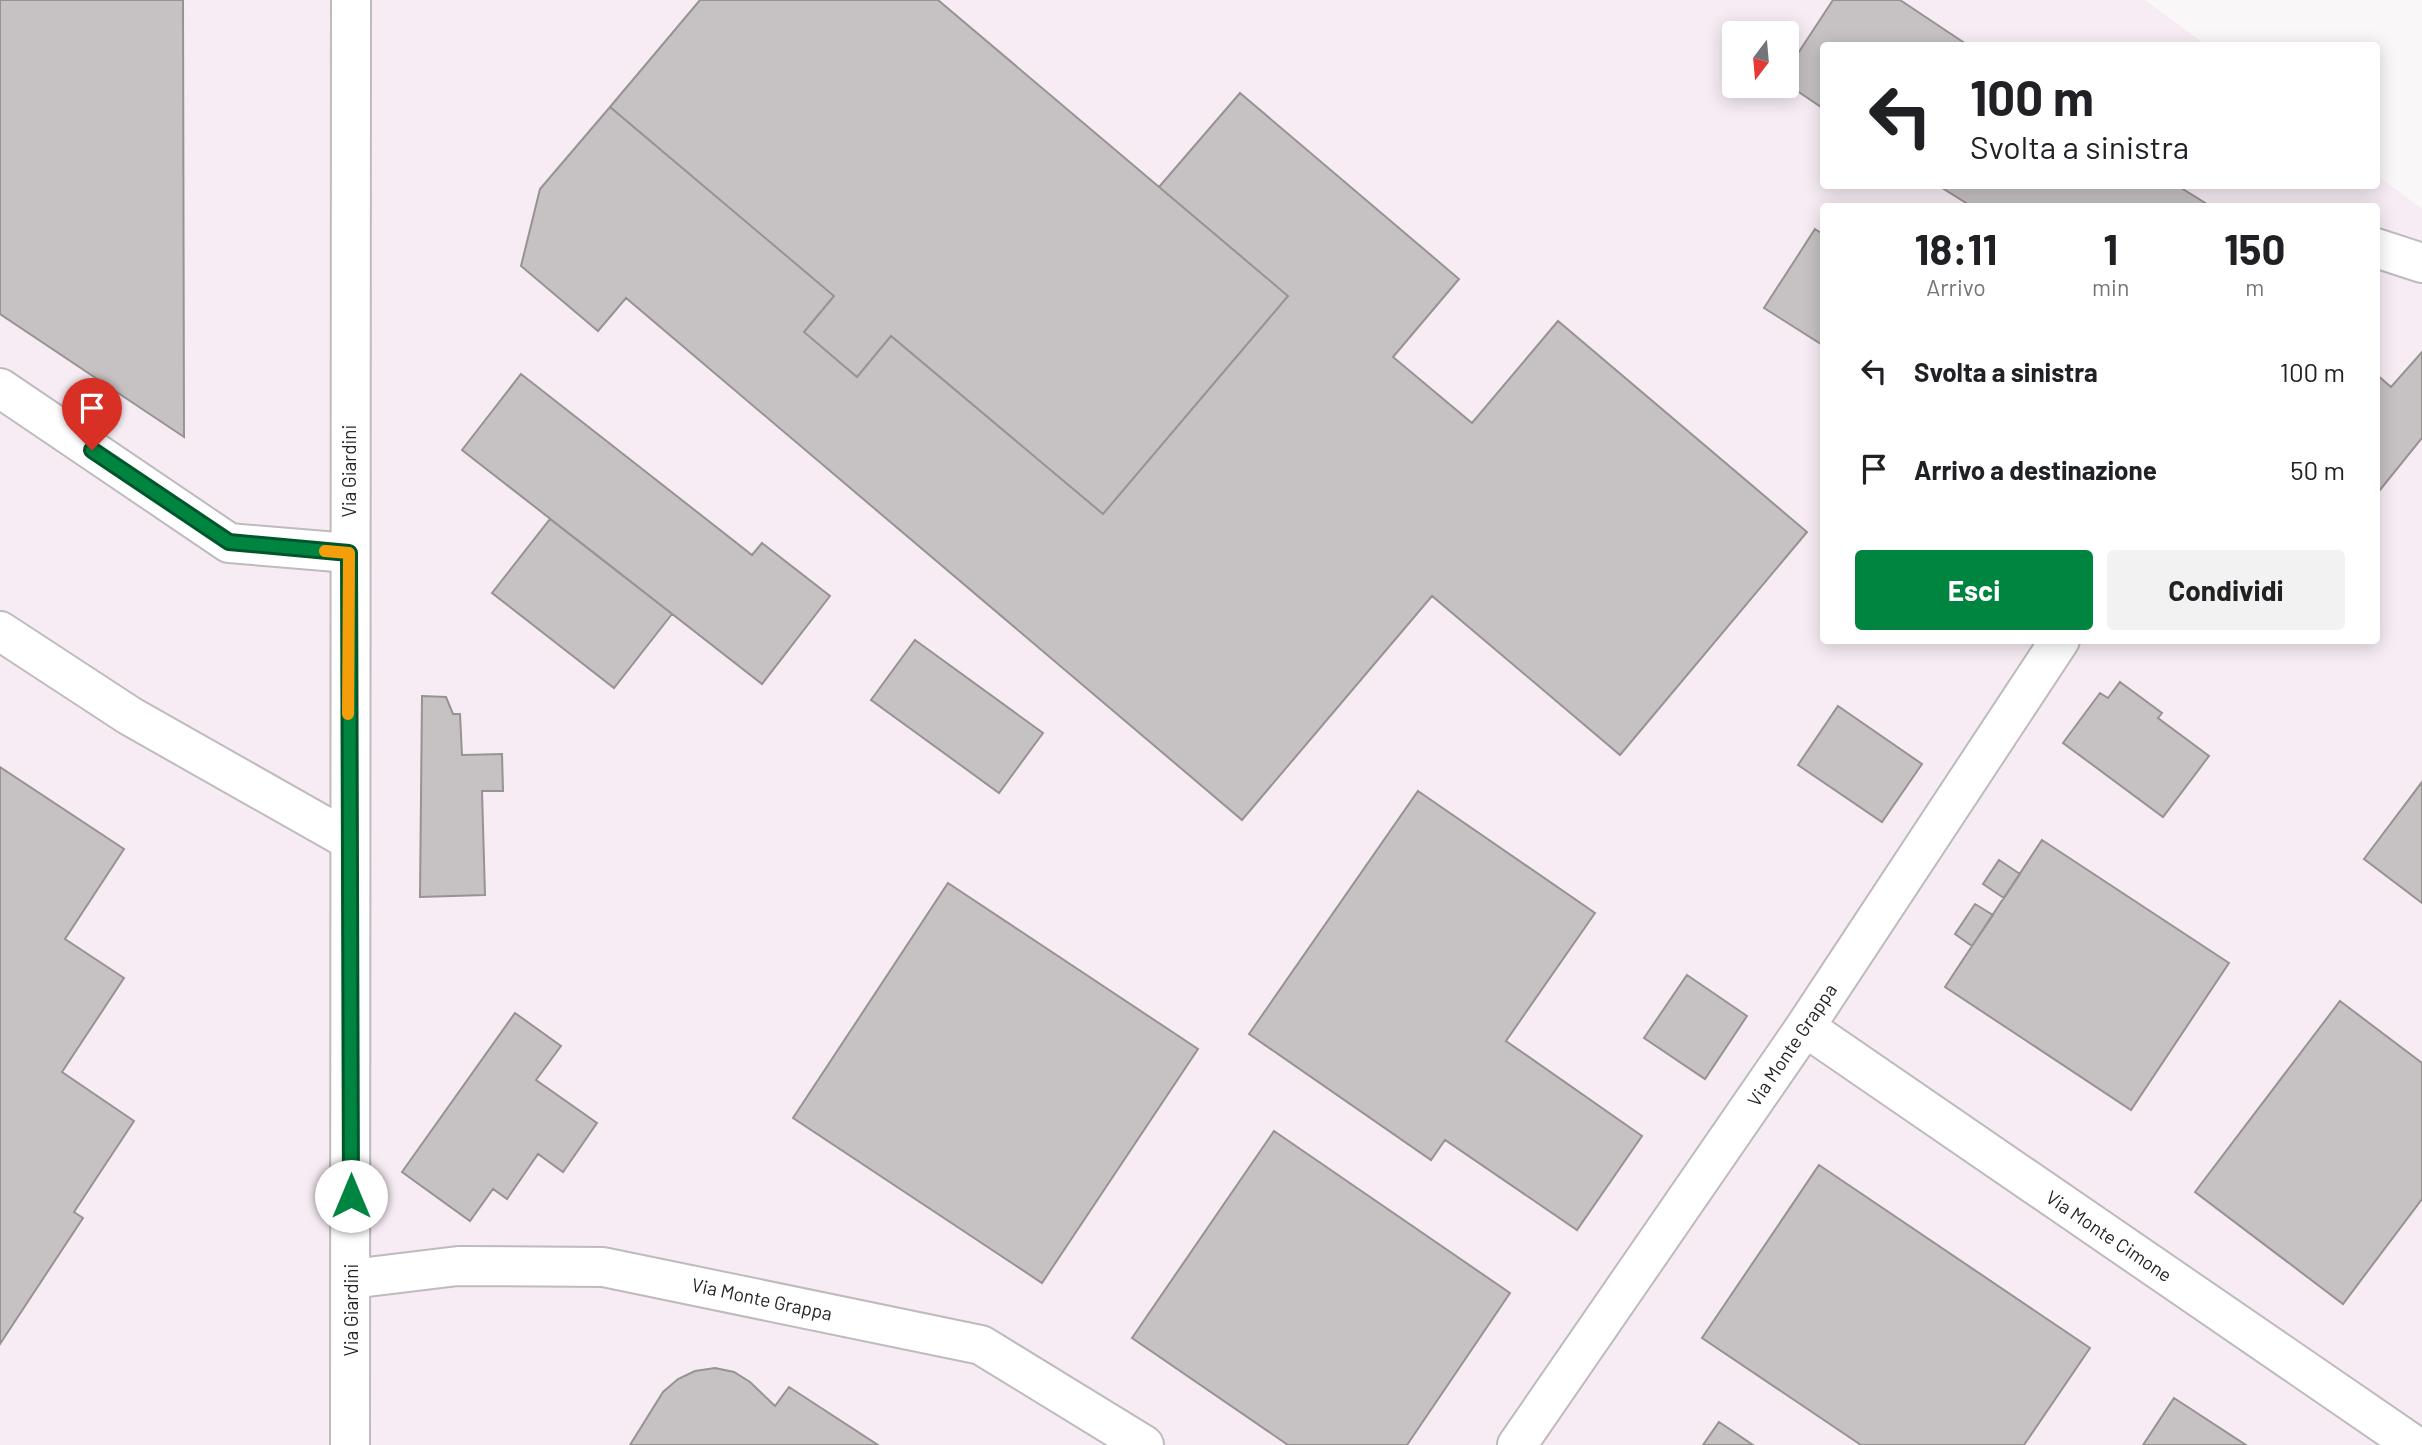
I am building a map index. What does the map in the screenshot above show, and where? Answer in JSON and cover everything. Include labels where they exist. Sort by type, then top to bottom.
[{"type":"street","name":"Via Giardini","points":[[350,1445],[351,0]]},
{"type":"street","points":[[2380,249],[2422,263]]},
{"type":"street","points":[[0,388],[229,542],[349,553]]},
{"type":"street","points":[[0,631],[130,716],[349,840]]},
{"type":"street","name":"Via Monte Grappa","points":[[1517,1445],[1805,1027],[2057,644]]},
{"type":"street","name":"Via Monte Cimone","points":[[1805,1027],[2414,1445]]},
{"type":"street","name":"Via Monte Grappa","points":[[351,1279],[458,1266],[603,1267],[981,1345],[1144,1445]]},
{"type":"shaded area","points":[[0,0],[2145,0],[2202,42],[1820,42],[1820,189],[2380,189],[2380,177],[2422,209],[2422,1445],[0,1445]]},
{"type":"building","points":[[0,0],[183,0],[184,437],[0,314]]},
{"type":"building","points":[[700,0],[938,0],[1288,296],[1103,514],[891,336],[857,377],[804,332],[834,296],[610,107]]},
{"type":"building","points":[[1833,0],[1900,0],[1963,42],[1820,42],[1820,106],[1799,92],[1799,52]]},
{"type":"building","points":[[1240,93],[1459,279],[1393,357],[1472,423],[1558,321],[1807,532],[1620,755],[1432,596],[1242,820],[626,298],[598,331],[521,266],[540,189],[610,107],[834,296],[804,332],[857,377],[891,336],[1103,514],[1288,296],[1159,187]]},
{"type":"building","points":[[1944,189],[2183,189],[2205,203],[1966,203]]},
{"type":"building","points":[[1815,229],[1820,232],[1820,343],[1764,308]]},
{"type":"building","points":[[2422,352],[2422,438],[2380,490],[2380,377],[2391,387]]},
{"type":"building","points":[[521,374],[752,555],[762,543],[830,596],[762,684],[462,450]]},
{"type":"building","points":[[550,519],[672,614],[614,688],[492,593]]},
{"type":"building","points":[[915,640],[1043,733],[999,793],[871,700]]},
{"type":"building","points":[[2120,682],[2162,713],[2158,718],[2209,756],[2163,817],[2063,743],[2100,693],[2108,698]]},
{"type":"building","points":[[422,696],[446,697],[453,714],[460,714],[462,755],[502,754],[503,791],[482,791],[485,895],[420,897]]},
{"type":"building","points":[[1838,706],[1922,764],[1882,822],[1798,765]]},
{"type":"building","points":[[0,767],[124,849],[65,939],[124,978],[62,1072],[134,1121],[74,1212],[83,1218],[0,1344]]},
{"type":"building","points":[[2422,782],[2422,903],[2364,859]]},
{"type":"building","points":[[1418,791],[1595,913],[1506,1041],[1642,1136],[1577,1230],[1445,1140],[1431,1160],[1249,1034]]},
{"type":"building","points":[[2042,840],[2229,963],[2131,1110],[1945,987]]},
{"type":"building","points":[[1999,860],[2020,874],[2004,898],[1983,884]]},
{"type":"building","points":[[948,883],[1198,1049],[1042,1283],[793,1118]]},
{"type":"building","points":[[1975,904],[1993,915],[1972,946],[1955,934]]},
{"type":"building","points":[[1687,975],[1747,1016],[1705,1079],[1644,1038]]},
{"type":"building","points":[[2340,1001],[2422,1063],[2422,1199],[2343,1304],[2195,1192]]},
{"type":"building","points":[[515,1013],[561,1046],[536,1080],[597,1123],[563,1172],[538,1154],[507,1199],[493,1189],[470,1221],[402,1172]]},
{"type":"building","points":[[1274,1131],[1510,1293],[1407,1445],[1288,1445],[1132,1338]]},
{"type":"building","points":[[1819,1165],[2090,1348],[2024,1445],[1861,1445],[1702,1338]]},
{"type":"building","points":[[715,1368],[734,1372],[750,1382],[775,1406],[789,1387],[878,1445],[630,1445],[663,1392],[678,1379],[695,1371]]},
{"type":"building","points":[[2174,1398],[2246,1445],[2143,1445]]},
{"type":"building","points":[[1719,1422],[1731,1430],[1753,1445],[1703,1445]]},
{"type":"slow traffic","points":[[325,551],[349,553],[348,714]]},
{"type":"route","points":[[92,450],[229,542],[349,553],[351,1196]]}]
